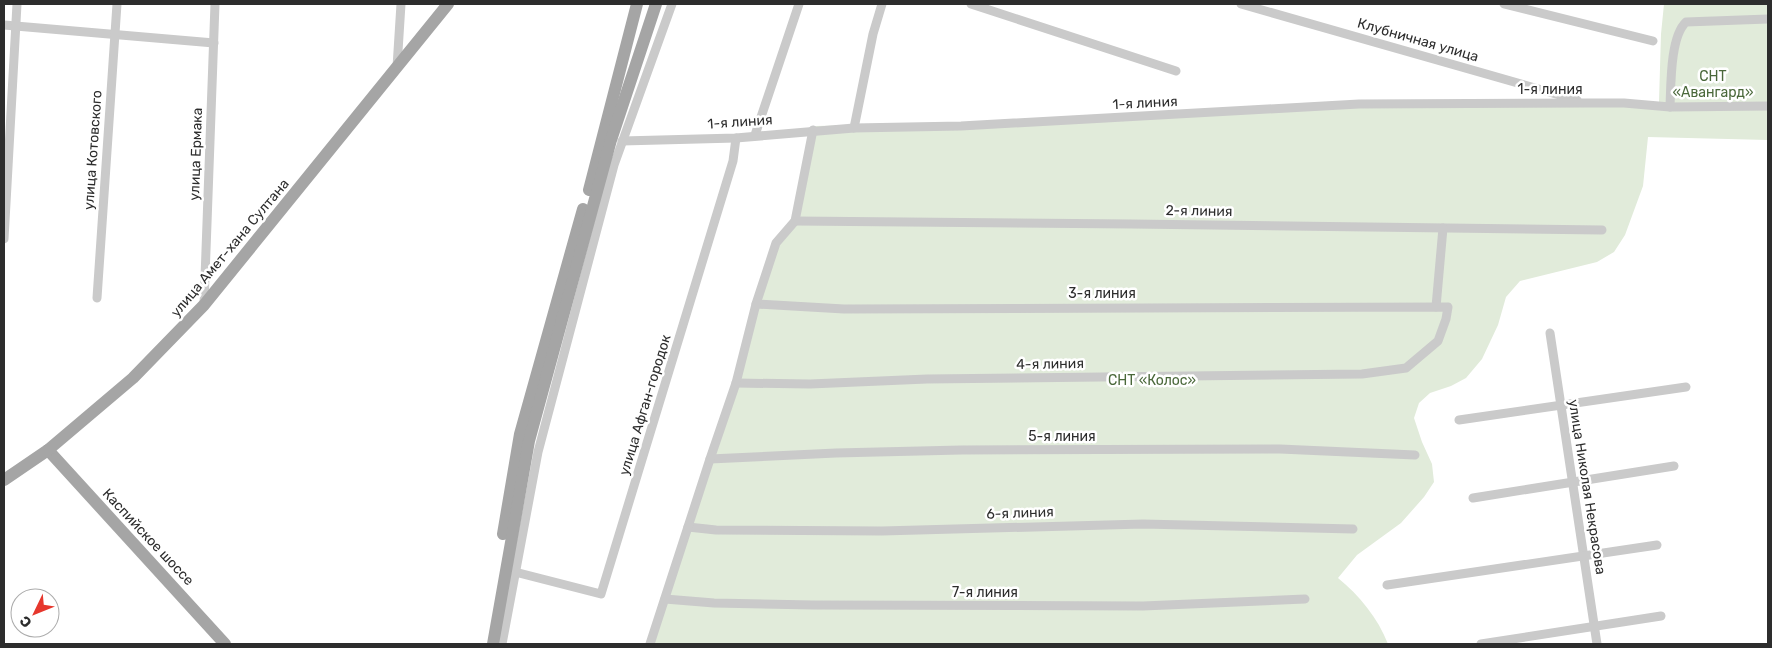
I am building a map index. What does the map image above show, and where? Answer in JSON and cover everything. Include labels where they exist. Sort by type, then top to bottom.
[{"type":"main road","name":"улица Амет-хана Султана","points":[[4,480],[48,450],[133,378],[204,305],[448,4]]},
{"type":"main road","points":[[484,644],[520,434],[590,188],[637,4]]},
{"type":"main road","points":[[493,644],[529,441],[611,140],[656,4]]},
{"type":"main road","name":"Каспийское шоссе","points":[[48,450],[225,644]]},
{"type":"street","points":[[4,239],[7,126],[17,4]]},
{"type":"street","name":"улица Котовского","points":[[97,298],[116,4]]},
{"type":"street","name":"улица Ермака","points":[[204,305],[214,4]]},
{"type":"street","points":[[397,68],[401,4]]},
{"type":"street","points":[[502,644],[538,452],[622,141],[672,4]]},
{"type":"street","points":[[755,135],[799,4]]},
{"type":"street","points":[[854,128],[872,34],[882,4]]},
{"type":"street","points":[[971,4],[1176,70]]},
{"type":"street","name":"Клубничная улица","points":[[1241,4],[1588,103]]},
{"type":"street","points":[[1504,4],[1653,41]]},
{"type":"street","points":[[1670,107],[1678,34],[1686,22],[1768,19]]},
{"type":"street","points":[[4,25],[115,33],[214,43]]},
{"type":"street","name":"1-я линия","points":[[622,141],[736,138],[813,130],[961,126],[1359,104],[1624,103],[1670,107],[1768,106]]},
{"type":"street","points":[[650,644],[736,383],[756,304],[776,243],[795,221],[813,130]]},
{"type":"street","name":"улица Афган-городок","points":[[515,572],[601,594],[733,162],[736,138]]},
{"type":"street","name":"2-я линия","points":[[795,221],[1602,230]]},
{"type":"street","points":[[1436,307],[1443,228]]},
{"type":"street","name":"3-я линия","points":[[756,304],[844,309],[1448,307]]},
{"type":"street","name":"4-я линия","points":[[736,383],[810,384],[927,379],[1362,374],[1406,368],[1438,341],[1448,307]]},
{"type":"street","name":"улица Николая Некрасова","points":[[1550,333],[1597,644]]},
{"type":"street","points":[[1459,420],[1686,387]]},
{"type":"street","name":"5-я линия","points":[[710,459],[836,453],[981,450],[1280,449],[1415,455]]},
{"type":"street","points":[[1473,498],[1674,466]]},
{"type":"street","name":"6-я линия","points":[[688,527],[716,530],[882,531],[1143,524],[1353,529]]},
{"type":"street","points":[[1387,585],[1657,545]]},
{"type":"street","name":"7-я линия","points":[[664,599],[714,603],[813,605],[1143,606],[1306,599]]},
{"type":"street","points":[[1481,644],[1661,616]]},
{"type":"green space","name":"СНТ «Колос»","points":[[1664,4],[1768,4],[1768,140],[1648,137],[1643,186],[1625,235],[1614,252],[1597,262],[1520,281],[1506,297],[1498,325],[1482,359],[1466,378],[1451,386],[1430,393],[1419,403],[1414,418],[1432,464],[1434,482],[1424,497],[1401,523],[1357,555],[1338,578],[1367,608],[1379,625],[1388,644],[654,644],[770,265],[777,248],[795,226],[811,157],[815,126],[945,123],[1474,100],[1659,102]]},
{"type":"park label","name":"СНТ «Авангард»","points":[[1713,84]]}]
